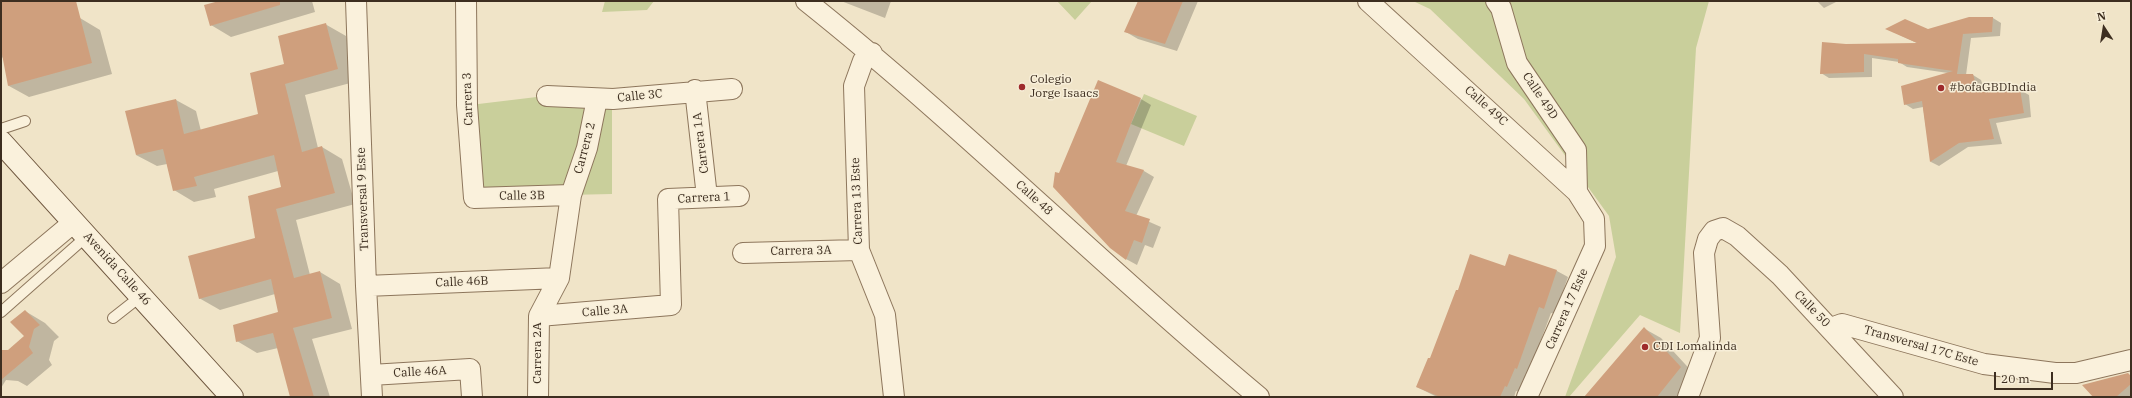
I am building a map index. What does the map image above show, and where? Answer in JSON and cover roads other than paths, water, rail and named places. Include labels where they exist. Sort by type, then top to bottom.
[{"type":"main road","name":"Avenida Calle 46","points":[[1,142],[232,397]]},
{"type":"street","name":"Transversal 9 Este","points":[[356,1],[366,286],[372,397]]},
{"type":"street","name":"Carrera 3","points":[[466,1],[467,105],[474,198]]},
{"type":"street","name":"Calle 48","points":[[806,1],[872,53],[1195,342],[1259,397]]},
{"type":"street","name":"Calle 49C","points":[[1368,1],[1577,192],[1594,220]]},
{"type":"street","name":"Calle 49D","points":[[1496,1],[1501,8],[1517,63],[1576,150],[1577,192]]},
{"type":"street","name":"Carrera 13 Este","points":[[872,53],[863,61],[854,86],[859,250],[885,315],[894,397]]},
{"type":"street","name":"Calle 3C","points":[[547,96],[597,99],[732,88]]},
{"type":"street","name":"Carrera 1A","points":[[695,90],[707,197]]},
{"type":"street","name":"Carrera 2","points":[[571,195],[587,148],[597,99]]},
{"type":"street","name":"Calle 3B","points":[[474,198],[571,195]]},
{"type":"street","name":"Carrera 2A","points":[[538,397],[538,316],[559,278],[571,195]]},
{"type":"street","name":"Carrera 1","points":[[671,305],[668,199],[739,196]]},
{"type":"street","name":"Carrera 17 Este","points":[[1527,397],[1595,246],[1594,220]]},
{"type":"street","name":"Calle 50","points":[[1688,397],[1710,338],[1704,253],[1708,239],[1714,231],[1723,228],[1738,236],[1780,275],[1893,397]]},
{"type":"street","points":[[1,283],[80,229]]},
{"type":"street","name":"Carrera 3A","points":[[743,253],[859,250]]},
{"type":"street","name":"Calle 46B","points":[[366,286],[559,278]]},
{"type":"street","name":"Calle 3A","points":[[538,316],[671,305]]},
{"type":"street","name":"Transversal 17C Este","points":[[1830,328],[1842,324],[1984,364],[2055,373],[2076,373],[2131,360]]},
{"type":"street","name":"Calle 46A","points":[[371,375],[470,370],[472,397]]},
{"type":"lane","points":[[1,129],[25,121]]},
{"type":"lane","points":[[1,312],[80,229]]},
{"type":"lane","points":[[113,318],[141,296]]},
{"type":"place","name":"Colegio Jorge Isaacs","points":[[1022,87]]},
{"type":"place","name":"#bofaGBDIndia","points":[[1941,88]]},
{"type":"place","name":"CDI Lomalinda","points":[[1645,347]]}]
